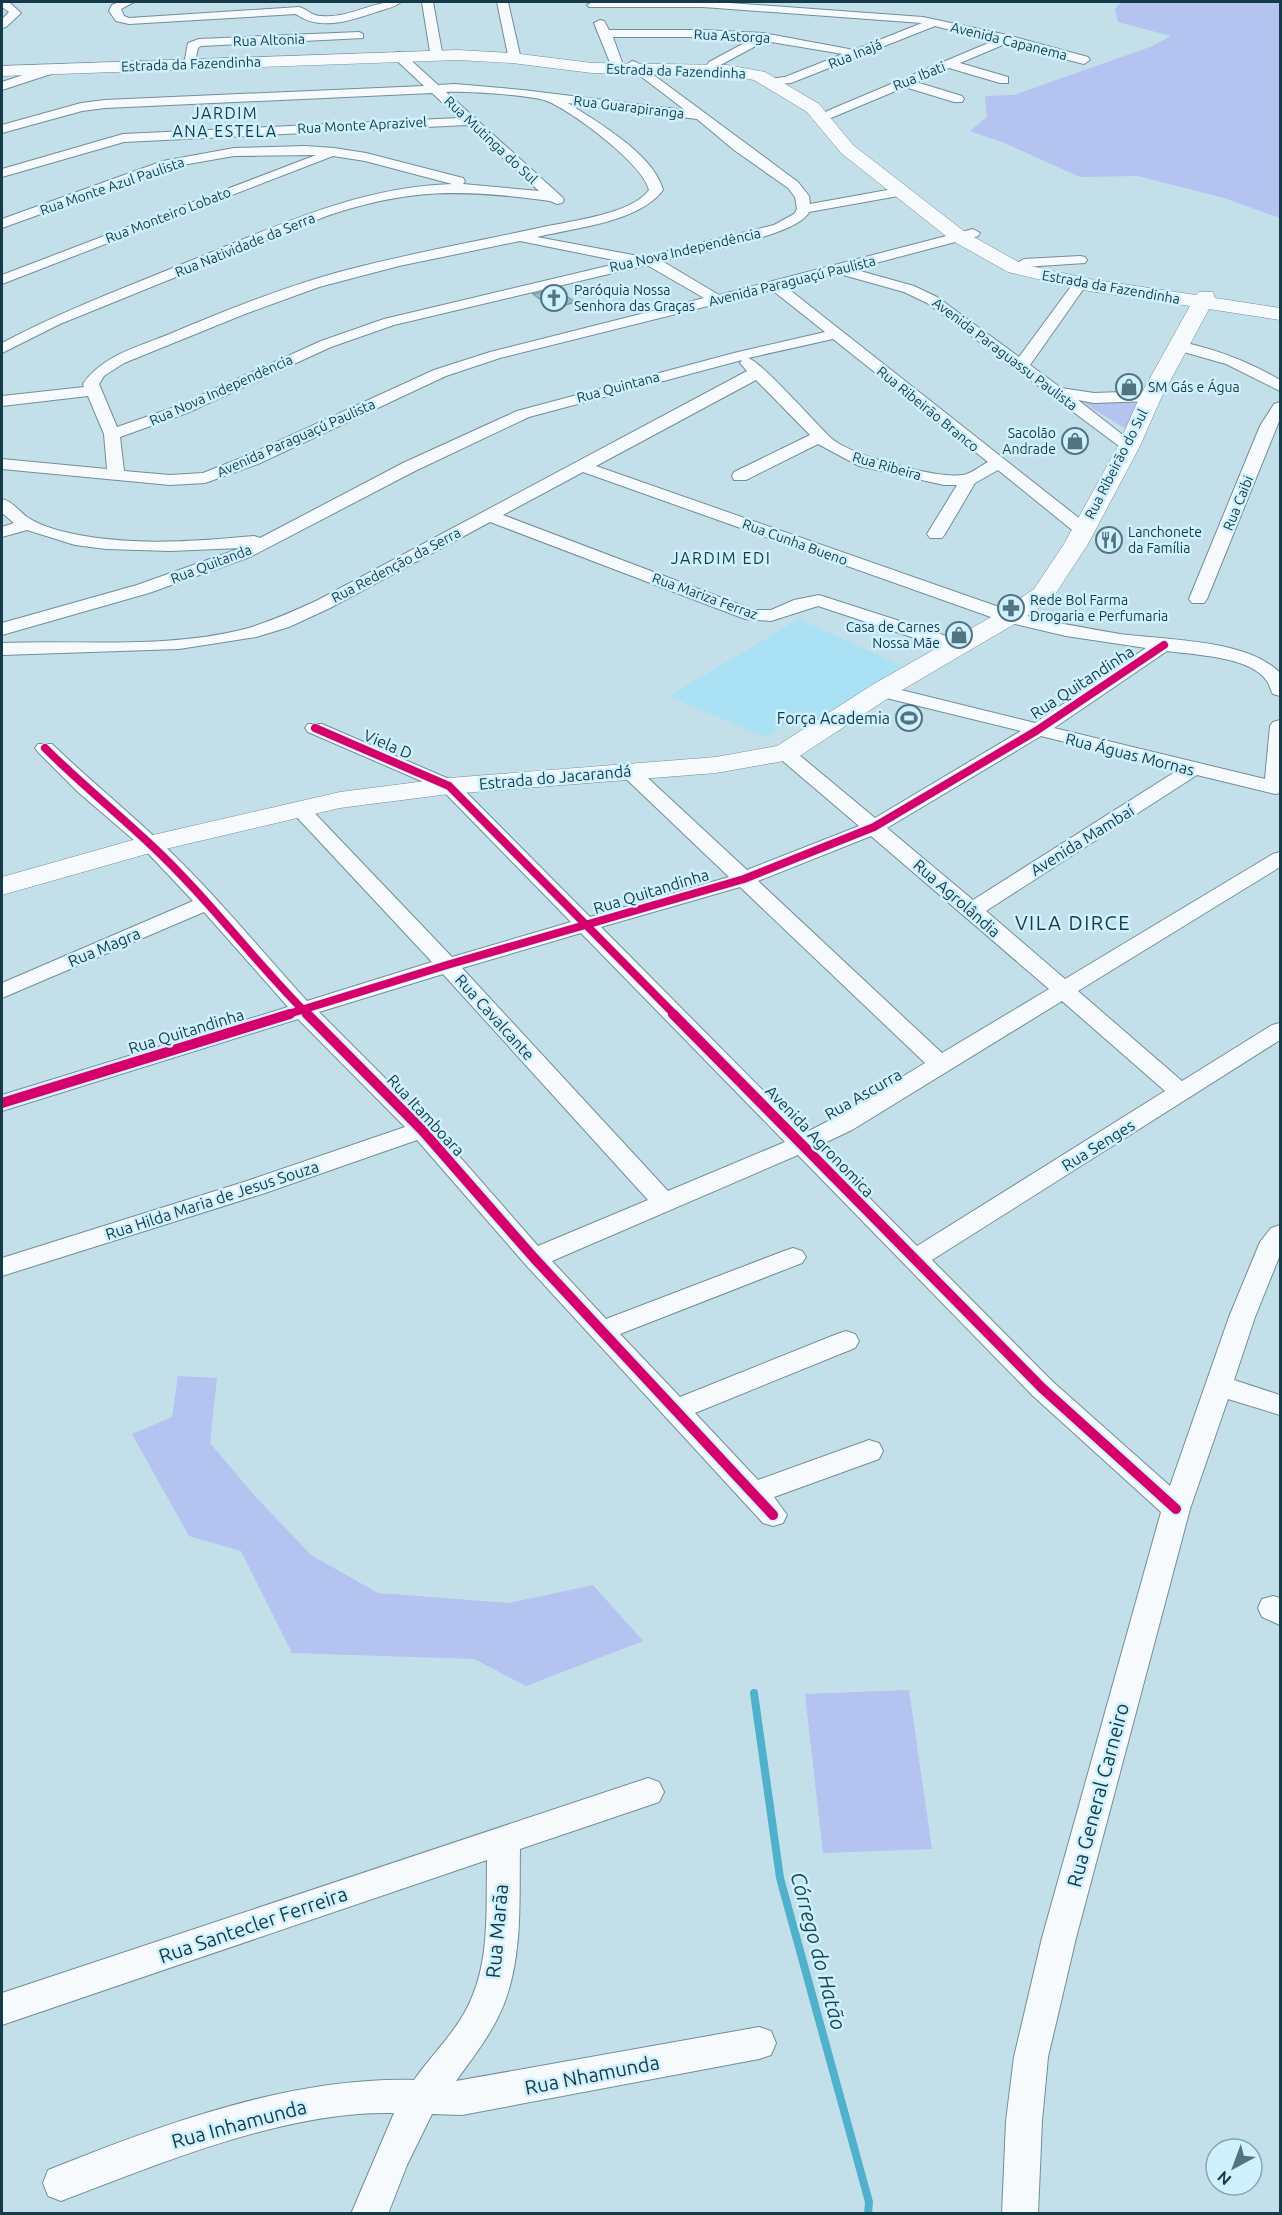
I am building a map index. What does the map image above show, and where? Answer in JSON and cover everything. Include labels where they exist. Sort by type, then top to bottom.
[{"type":"main road","name":"Estrada da Fazendinha","points":[[2,66],[191,59],[360,39],[436,52],[629,67],[740,72],[780,81],[813,108],[847,149],[1015,268],[1080,284],[1281,307]]},
{"type":"main road","name":"Estrada da Fazendinha","points":[[2,71],[399,56],[513,57]]},
{"type":"main road","name":"Estrada da Fazendinha","points":[[629,67],[713,65],[760,71],[780,81],[831,114],[859,146],[966,235],[1024,263],[1069,275],[1281,314]]},
{"type":"main road","name":"Rua Ribeirão do Sul","points":[[1009,617],[1043,594],[1076,544],[1129,446],[1151,396],[1203,299]]},
{"type":"main road","name":"Estrada do Jacarandá","points":[[2,886],[150,844],[299,808],[450,786],[716,765],[784,753],[881,691],[1009,617]]},
{"type":"street","points":[[2,2],[15,14],[2,25]]},
{"type":"street","points":[[128,2],[114,11],[120,19],[136,21],[301,6],[312,20],[331,21],[394,2]]},
{"type":"street","points":[[427,2],[436,52]]},
{"type":"street","points":[[502,2],[513,57]]},
{"type":"street","points":[[592,3],[614,53],[629,67],[793,184],[802,196],[804,209],[904,191]]},
{"type":"street","name":"Avenida Capanema","points":[[592,3],[704,4],[935,22],[1084,60]]},
{"type":"street","points":[[713,65],[804,11]]},
{"type":"street","name":"Rua Inajá","points":[[780,81],[857,54],[935,22]]},
{"type":"street","name":"Rua Astorga","points":[[605,34],[681,33],[762,37],[813,42],[857,54]]},
{"type":"street","name":"Rua Ibati","points":[[831,114],[1007,39]]},
{"type":"street","name":"Rua Mutinga do Sul","points":[[399,56],[553,197],[585,222]]},
{"type":"street","points":[[949,64],[1004,80]]},
{"type":"street","points":[[2,86],[50,70]]},
{"type":"street","points":[[903,82],[958,99]]},
{"type":"street","points":[[2,129],[81,107],[105,104],[434,87],[471,88],[553,97],[645,168],[655,180],[656,187],[652,197],[640,205],[585,222],[407,260],[314,284],[119,360],[93,379],[91,384],[112,434],[116,474]]},
{"type":"street","name":"Rua Guarapiranga","points":[[553,97],[674,112],[695,112]]},
{"type":"street","points":[[580,116],[575,106],[581,100]]},
{"type":"street","name":"Rua Monte Aprazivel","points":[[3,173],[131,138],[470,121]]},
{"type":"street","name":"Rua Monte Azul Paulista","points":[[2,225],[147,171],[183,160],[260,150],[304,150],[366,157],[440,182]]},
{"type":"street","name":"Rua Monteiro Lobato","points":[[2,280],[334,152]]},
{"type":"street","name":"Rua Natividade da Serra","points":[[2,349],[32,331],[55,321],[342,206],[384,194],[440,182],[553,197]]},
{"type":"street","name":"Rua Natividade da Serra","points":[[501,190],[539,184]]},
{"type":"street","name":"Rua Nova Independência","points":[[112,434],[181,410],[326,344],[389,322],[779,228],[800,218],[804,209]]},
{"type":"street","name":"Avenida Paraguaçú Paulista","points":[[2,464],[189,481],[220,474],[320,430],[391,394],[455,368],[526,347],[966,235]]},
{"type":"street","points":[[517,237],[645,260],[717,300]]},
{"type":"street","points":[[1024,263],[1080,260]]},
{"type":"street","name":"Avenida Paraguassu Paulista","points":[[837,269],[909,289],[932,300],[1129,446]]},
{"type":"street","points":[[1021,366],[1080,284]]},
{"type":"street","name":"Rua Ribeirão Branco","points":[[775,285],[997,464],[1083,530]]},
{"type":"street","name":"Rua Quintana","points":[[409,467],[507,421],[542,408],[739,356],[835,334]]},
{"type":"street","points":[[1178,346],[1241,363],[1281,386]]},
{"type":"street","name":"Rua Ribeira","points":[[739,356],[758,372],[827,443],[843,452],[891,470],[944,480],[968,480]]},
{"type":"street","name":"Rua Redenção da Serra","points":[[2,649],[143,646],[239,635],[298,616],[758,372]]},
{"type":"street","points":[[2,401],[93,391]]},
{"type":"street","points":[[1052,391],[1094,398],[1151,396]]},
{"type":"street","name":"Rua Caibi","points":[[1198,599],[1281,407]]},
{"type":"street","points":[[740,476],[821,436]]},
{"type":"street","points":[[936,534],[968,480],[997,464]]},
{"type":"street","name":"Rua Cunha Bueno","points":[[581,466],[1009,617],[1063,629],[1206,650],[1237,657],[1268,672],[1277,681],[1281,690]]},
{"type":"street","name":"Rua Quitanda","points":[[10,626],[189,574],[244,553],[409,467]]},
{"type":"street","points":[[2,504],[28,525],[78,539],[109,543],[198,545],[271,538]]},
{"type":"street","name":"Rua Mariza Ferraz","points":[[487,515],[751,615],[770,617],[804,602],[819,600],[958,646]]},
{"type":"street","points":[[2,531],[28,525]]},
{"type":"street","points":[[10,626],[30,647]]},
{"type":"street","name":"Rua Quitandinha","points":[[2,1103],[447,965],[744,879],[874,827],[1036,731],[1164,645]]},
{"type":"street","name":"Rua Águas Mornas","points":[[881,691],[1278,791]]},
{"type":"street","points":[[1278,791],[1275,763],[1281,726]]},
{"type":"street","name":"Viela D","points":[[315,728],[450,786]]},
{"type":"street","name":"Rua Itamboara","points":[[45,748],[85,788],[150,844],[207,903],[304,1011],[422,1130],[534,1258],[773,1515]]},
{"type":"street","name":"Rua Agrolândia","points":[[784,753],[972,910],[1182,1093]]},
{"type":"street","name":"Avenida Mambaí","points":[[972,910],[1193,769]]},
{"type":"street","points":[[628,771],[941,1065]]},
{"type":"street","name":"Avenida Agronomica","points":[[450,786],[1042,1388],[1176,1509]]},
{"type":"street","name":"Rua Cavalcante","points":[[299,808],[447,965],[664,1202]]},
{"type":"street","name":"Rua Ascurra","points":[[534,1258],[802,1144],[843,1124],[1281,858]]},
{"type":"street","name":"Rua Magra","points":[[2,991],[207,903]]},
{"type":"street","name":"Rua Senges","points":[[915,1259],[1281,1030]]},
{"type":"street","name":"Rua Hilda Maria de Jesus Souza","points":[[2,1267],[422,1130]]},
{"type":"street","name":"Rua General Carneiro","points":[[1020,2214],[1024,2121],[1031,2057],[1059,1938],[1176,1509],[1250,1299],[1273,1242],[1281,1234]]},
{"type":"street","points":[[601,1330],[793,1257]]},
{"type":"street","points":[[675,1410],[846,1341]]},
{"type":"street","points":[[1219,1386],[1281,1405]]},
{"type":"street","points":[[753,1493],[868,1451]]},
{"type":"street","points":[[504,1841],[648,1792]]},
{"type":"street","name":"Rua Santecler Ferreira","points":[[2,2009],[504,1841]]},
{"type":"street","name":"Rua Marãa","points":[[369,2214],[401,2137],[423,2096],[472,2029],[487,2004],[495,1979],[502,1910],[504,1841]]},
{"type":"street","name":"Rua Nhamunda","points":[[423,2096],[462,2098],[479,2096],[759,2043]]},
{"type":"street","name":"Rua Inhamunda","points":[[61,2183],[176,2140],[285,2109],[350,2098],[423,2096]]},
{"type":"shaded area","points":[[1121,2],[1280,2],[1280,218],[1224,198],[1138,176],[1080,177],[1002,142],[970,131],[987,117],[985,96],[1014,95],[1150,47],[1171,36],[1118,22],[1115,9]]},
{"type":"shaded area","points":[[1082,402],[1139,403],[1126,429]]},
{"type":"shaded area","points":[[799,619],[908,669],[813,723],[797,717],[765,737],[669,696]]},
{"type":"shaded area","points":[[178,1376],[217,1378],[210,1443],[254,1495],[311,1555],[378,1593],[509,1603],[593,1585],[643,1641],[526,1686],[474,1659],[292,1653],[241,1551],[189,1536],[132,1434],[172,1417]]},
{"type":"shaded area","points":[[909,1690],[932,1849],[823,1853],[805,1694]]},
{"type":"building","name":"Paróquia Nossa Senhora das Graças","points":[[556,289],[575,302],[553,309],[533,294]]},
{"type":"waterway","name":"Córrego do Hatão","points":[[754,1693],[780,1878],[869,2202],[868,2214]]},
{"type":"cycle path","points":[[2,1103],[447,965],[744,879],[874,827],[1036,731],[1164,645]]},
{"type":"cycle path","points":[[315,728],[449,786],[1042,1388],[1176,1509]]},
{"type":"cycle path","points":[[45,748],[85,788],[150,844],[207,903],[304,1011],[422,1130],[534,1258],[773,1515]]},
{"type":"place","name":"Paróquia Nossa Senhora das Graças","points":[[554,298]]},
{"type":"place","name":"SM Gás e Água","points":[[1129,387]]},
{"type":"place","name":"Sacolão Andrade","points":[[1075,441]]},
{"type":"place","name":"Lanchonete da Família","points":[[1109,540]]},
{"type":"place","name":"Rede Bol Farma Drogaria e Perfumaria","points":[[1011,608]]},
{"type":"place","name":"Casa de Carnes Nossa Mãe","points":[[959,635]]},
{"type":"place","name":"Força Academia","points":[[909,718]]},
{"type":"district","name":"JARDIM ANA ESTELA","points":[[225,122]]},
{"type":"district","name":"JARDIM EDI","points":[[721,558]]},
{"type":"district","name":"VILA DIRCE","points":[[1073,923]]}]
